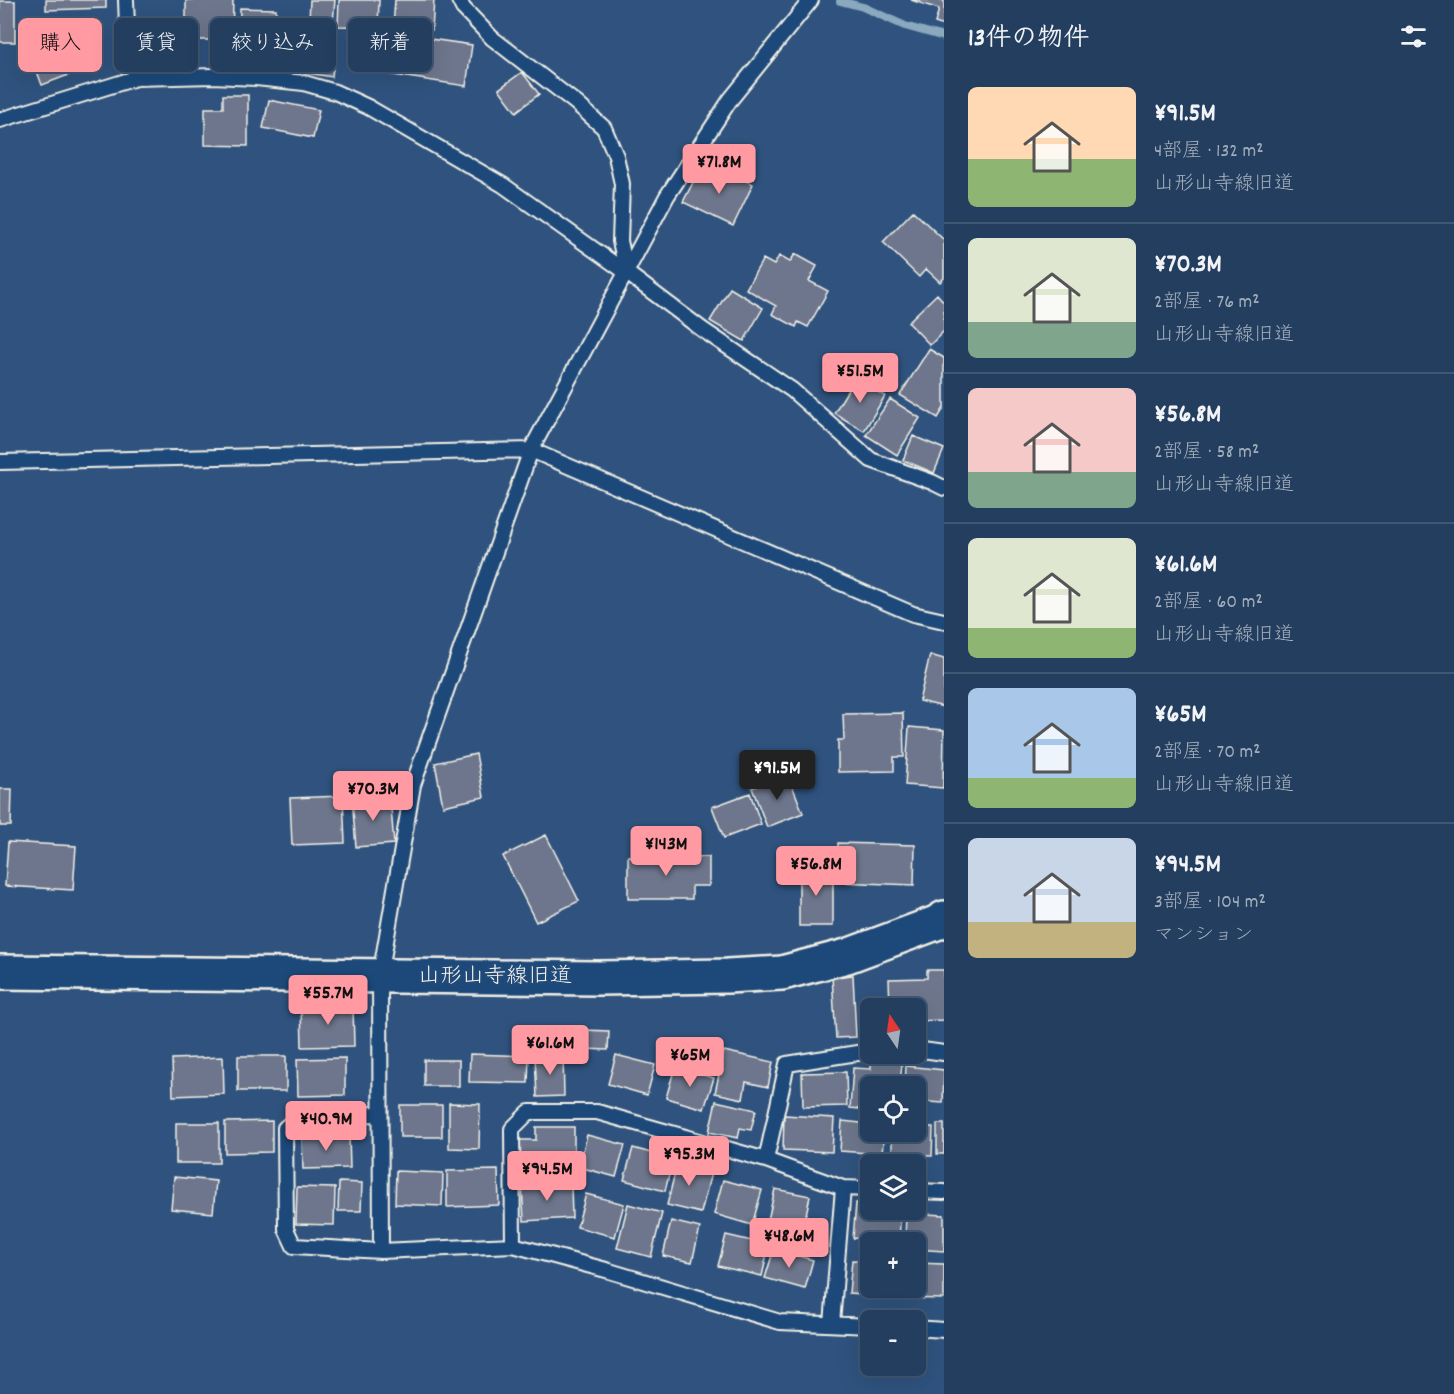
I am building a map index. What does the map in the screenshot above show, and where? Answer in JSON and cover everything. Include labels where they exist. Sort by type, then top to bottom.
[{"type":"street","name":"山形山寺線旧道","points":[[0,972],[599,978],[782,973],[846,956],[944,918]]},
{"type":"lane","points":[[126,0],[136,78]]},
{"type":"lane","points":[[459,0],[463,8],[492,38],[576,103],[604,128],[616,156],[622,184],[620,241],[627,273]]},
{"type":"lane","points":[[381,1251],[380,976],[412,785],[531,450],[667,196],[730,100],[811,0]]},
{"type":"lane","points":[[0,120],[136,78],[213,76],[256,78],[304,83],[335,92],[368,106],[503,185],[703,330],[792,390],[871,460],[944,488]]},
{"type":"lane","points":[[0,462],[531,450],[913,614],[944,621]]},
{"type":"lane","points":[[926,1051],[944,1053]]},
{"type":"lane","points":[[766,1160],[787,1064],[860,1053]]},
{"type":"lane","points":[[513,1245],[512,1129],[529,1112],[597,1112],[766,1160],[843,1188],[860,1189]]},
{"type":"lane","points":[[380,1114],[301,1115],[285,1128],[286,1229],[294,1246],[381,1251],[513,1245],[780,1322],[860,1325]]},
{"type":"lane","points":[[832,1324],[843,1188]]},
{"type":"lane","points":[[926,1191],[944,1192]]},
{"type":"lane","points":[[926,1329],[944,1330]]},
{"type":"building","points":[[46,0],[106,0],[106,8],[46,10]]},
{"type":"building","points":[[186,0],[233,0],[233,18],[210,18],[210,40],[198,40],[198,18],[186,18]]},
{"type":"building","points":[[310,0],[335,0],[333,18],[309,18]]},
{"type":"building","points":[[339,0],[379,0],[378,18],[348,18],[348,26],[338,26]]},
{"type":"building","points":[[395,0],[434,0],[432,30],[432,18],[394,18]]},
{"type":"building","points":[[911,0],[944,0],[944,26],[935,23],[939,9]]},
{"type":"building","points":[[0,1],[15,1],[15,42],[0,42]]},
{"type":"building","points":[[240,8],[276,9],[276,18],[240,18]]},
{"type":"building","points":[[432,39],[472,45],[466,86],[381,73],[432,72]]},
{"type":"building","points":[[37,72],[76,72],[42,85]]},
{"type":"building","points":[[300,72],[333,72],[332,77]]},
{"type":"building","points":[[522,72],[539,94],[516,112],[499,89]]},
{"type":"building","points":[[223,95],[248,95],[248,146],[205,145],[205,108],[223,108]]},
{"type":"building","points":[[269,100],[319,110],[313,138],[263,128]]},
{"type":"building","points":[[700,169],[718,177],[722,169],[753,184],[733,226],[683,202]]},
{"type":"building","points":[[913,211],[944,240],[944,278],[940,282],[926,269],[919,277],[883,242]]},
{"type":"building","points":[[795,254],[817,266],[809,281],[828,291],[808,327],[798,322],[796,327],[772,314],[776,306],[746,289],[763,259],[774,265],[779,256],[790,262]]},
{"type":"building","points":[[730,288],[763,308],[744,341],[710,321]]},
{"type":"building","points":[[937,294],[944,302],[944,331],[930,345],[908,322]]},
{"type":"building","points":[[929,349],[944,358],[944,408],[938,418],[900,395]]},
{"type":"building","points":[[855,378],[885,396],[864,431],[834,413]]},
{"type":"building","points":[[890,399],[920,418],[897,455],[866,435]]},
{"type":"building","points":[[913,436],[944,449],[934,473],[903,460]]},
{"type":"building","points":[[930,655],[944,659],[944,707],[919,701]]},
{"type":"building","points":[[903,713],[904,757],[894,757],[894,771],[838,772],[838,740],[844,740],[843,714]]},
{"type":"building","points":[[909,727],[944,730],[943,788],[905,785]]},
{"type":"building","points":[[476,754],[484,797],[443,806],[435,763]]},
{"type":"building","points":[[788,775],[803,813],[767,827],[752,788]]},
{"type":"building","points":[[0,789],[12,789],[11,826],[0,826]]},
{"type":"building","points":[[750,793],[761,824],[724,838],[712,807]]},
{"type":"building","points":[[343,796],[345,843],[292,845],[290,798]]},
{"type":"building","points":[[390,796],[394,844],[356,847],[352,799]]},
{"type":"building","points":[[546,835],[579,901],[536,922],[503,856]]},
{"type":"building","points":[[8,842],[76,846],[73,890],[5,886]]},
{"type":"building","points":[[838,843],[915,845],[914,885],[837,882]]},
{"type":"building","points":[[628,856],[709,857],[709,886],[692,886],[692,899],[628,899]]},
{"type":"building","points":[[799,868],[833,868],[833,926],[799,926]]},
{"type":"building","points":[[927,970],[944,970],[944,1020],[926,1021],[926,998],[890,998],[889,979],[927,978]]},
{"type":"building","points":[[853,975],[856,1037],[836,1038],[832,977]]},
{"type":"building","points":[[353,1006],[354,1046],[302,1047],[301,1007]]},
{"type":"building","points":[[558,1029],[609,1031],[608,1050],[557,1048]]},
{"type":"building","points":[[724,1051],[773,1062],[768,1087],[746,1082],[743,1099],[715,1093]]},
{"type":"building","points":[[470,1054],[529,1056],[528,1083],[469,1082]]},
{"type":"building","points":[[563,1055],[564,1096],[537,1097],[535,1056]]},
{"type":"building","points":[[616,1055],[655,1065],[647,1095],[608,1084]]},
{"type":"building","points":[[238,1056],[286,1056],[286,1091],[238,1091]]},
{"type":"building","points":[[223,1057],[224,1094],[173,1096],[172,1059]]},
{"type":"building","points":[[345,1058],[345,1095],[298,1096],[297,1059]]},
{"type":"building","points":[[424,1060],[459,1060],[459,1086],[424,1086]]},
{"type":"building","points":[[871,1064],[902,1064],[901,1076],[860,1076],[860,1109],[850,1108],[853,1068],[871,1069]]},
{"type":"building","points":[[906,1066],[944,1070],[943,1103],[926,1102],[926,1076],[906,1076]]},
{"type":"building","points":[[675,1067],[714,1078],[704,1109],[666,1098]]},
{"type":"building","points":[[846,1072],[847,1106],[803,1107],[802,1073]]},
{"type":"building","points":[[716,1101],[756,1110],[751,1130],[740,1128],[738,1138],[709,1132]]},
{"type":"building","points":[[449,1103],[480,1104],[479,1149],[449,1148]]},
{"type":"building","points":[[400,1105],[442,1105],[442,1137],[400,1137]]},
{"type":"building","points":[[784,1115],[834,1118],[832,1152],[783,1150]]},
{"type":"building","points":[[272,1121],[272,1152],[225,1153],[225,1122]]},
{"type":"building","points":[[842,1121],[860,1123],[860,1142],[883,1142],[882,1154],[840,1151]]},
{"type":"building","points":[[176,1123],[219,1123],[219,1163],[176,1163]]},
{"type":"building","points":[[937,1124],[944,1124],[944,1154],[937,1154]]},
{"type":"building","points":[[536,1127],[574,1127],[574,1163],[548,1164],[548,1171],[521,1172],[520,1140],[536,1140]]},
{"type":"building","points":[[926,1127],[933,1127],[932,1156],[892,1154],[892,1142],[926,1142]]},
{"type":"building","points":[[349,1135],[350,1168],[303,1169],[302,1136]]},
{"type":"building","points":[[587,1135],[625,1145],[616,1177],[579,1167]]},
{"type":"building","points":[[633,1148],[673,1159],[665,1191],[624,1180]]},
{"type":"building","points":[[678,1160],[712,1169],[701,1213],[667,1205]]},
{"type":"building","points":[[498,1170],[499,1205],[447,1207],[447,1171]]},
{"type":"building","points":[[396,1171],[443,1173],[442,1206],[395,1204]]},
{"type":"building","points":[[174,1177],[216,1181],[213,1213],[171,1209]]},
{"type":"building","points":[[723,1180],[762,1190],[752,1225],[714,1214]]},
{"type":"building","points":[[339,1182],[362,1183],[361,1211],[338,1211]]},
{"type":"building","points":[[571,1183],[572,1218],[524,1221],[522,1185]]},
{"type":"building","points":[[297,1187],[335,1188],[334,1225],[296,1224]]},
{"type":"building","points":[[775,1189],[810,1196],[801,1238],[787,1234],[786,1242],[764,1238]]},
{"type":"building","points":[[586,1194],[624,1204],[615,1237],[577,1227]]},
{"type":"building","points":[[856,1203],[860,1203],[860,1220],[900,1220],[900,1232],[860,1232],[860,1238],[853,1238]]},
{"type":"building","points":[[628,1204],[662,1213],[651,1257],[617,1248]]},
{"type":"building","points":[[926,1214],[944,1215],[944,1251],[926,1250],[926,1232],[905,1232],[906,1220],[926,1220]]},
{"type":"building","points":[[671,1221],[700,1228],[692,1262],[663,1256]]},
{"type":"building","points":[[726,1235],[769,1245],[762,1276],[718,1266]]},
{"type":"building","points":[[774,1249],[813,1260],[805,1289],[765,1278]]},
{"type":"building","points":[[852,1260],[860,1260],[860,1294],[849,1293]]},
{"type":"building","points":[[926,1263],[944,1264],[944,1299],[898,1298],[926,1298]]},
{"type":"waterway","points":[[840,1],[863,7],[905,26],[944,37]]}]
